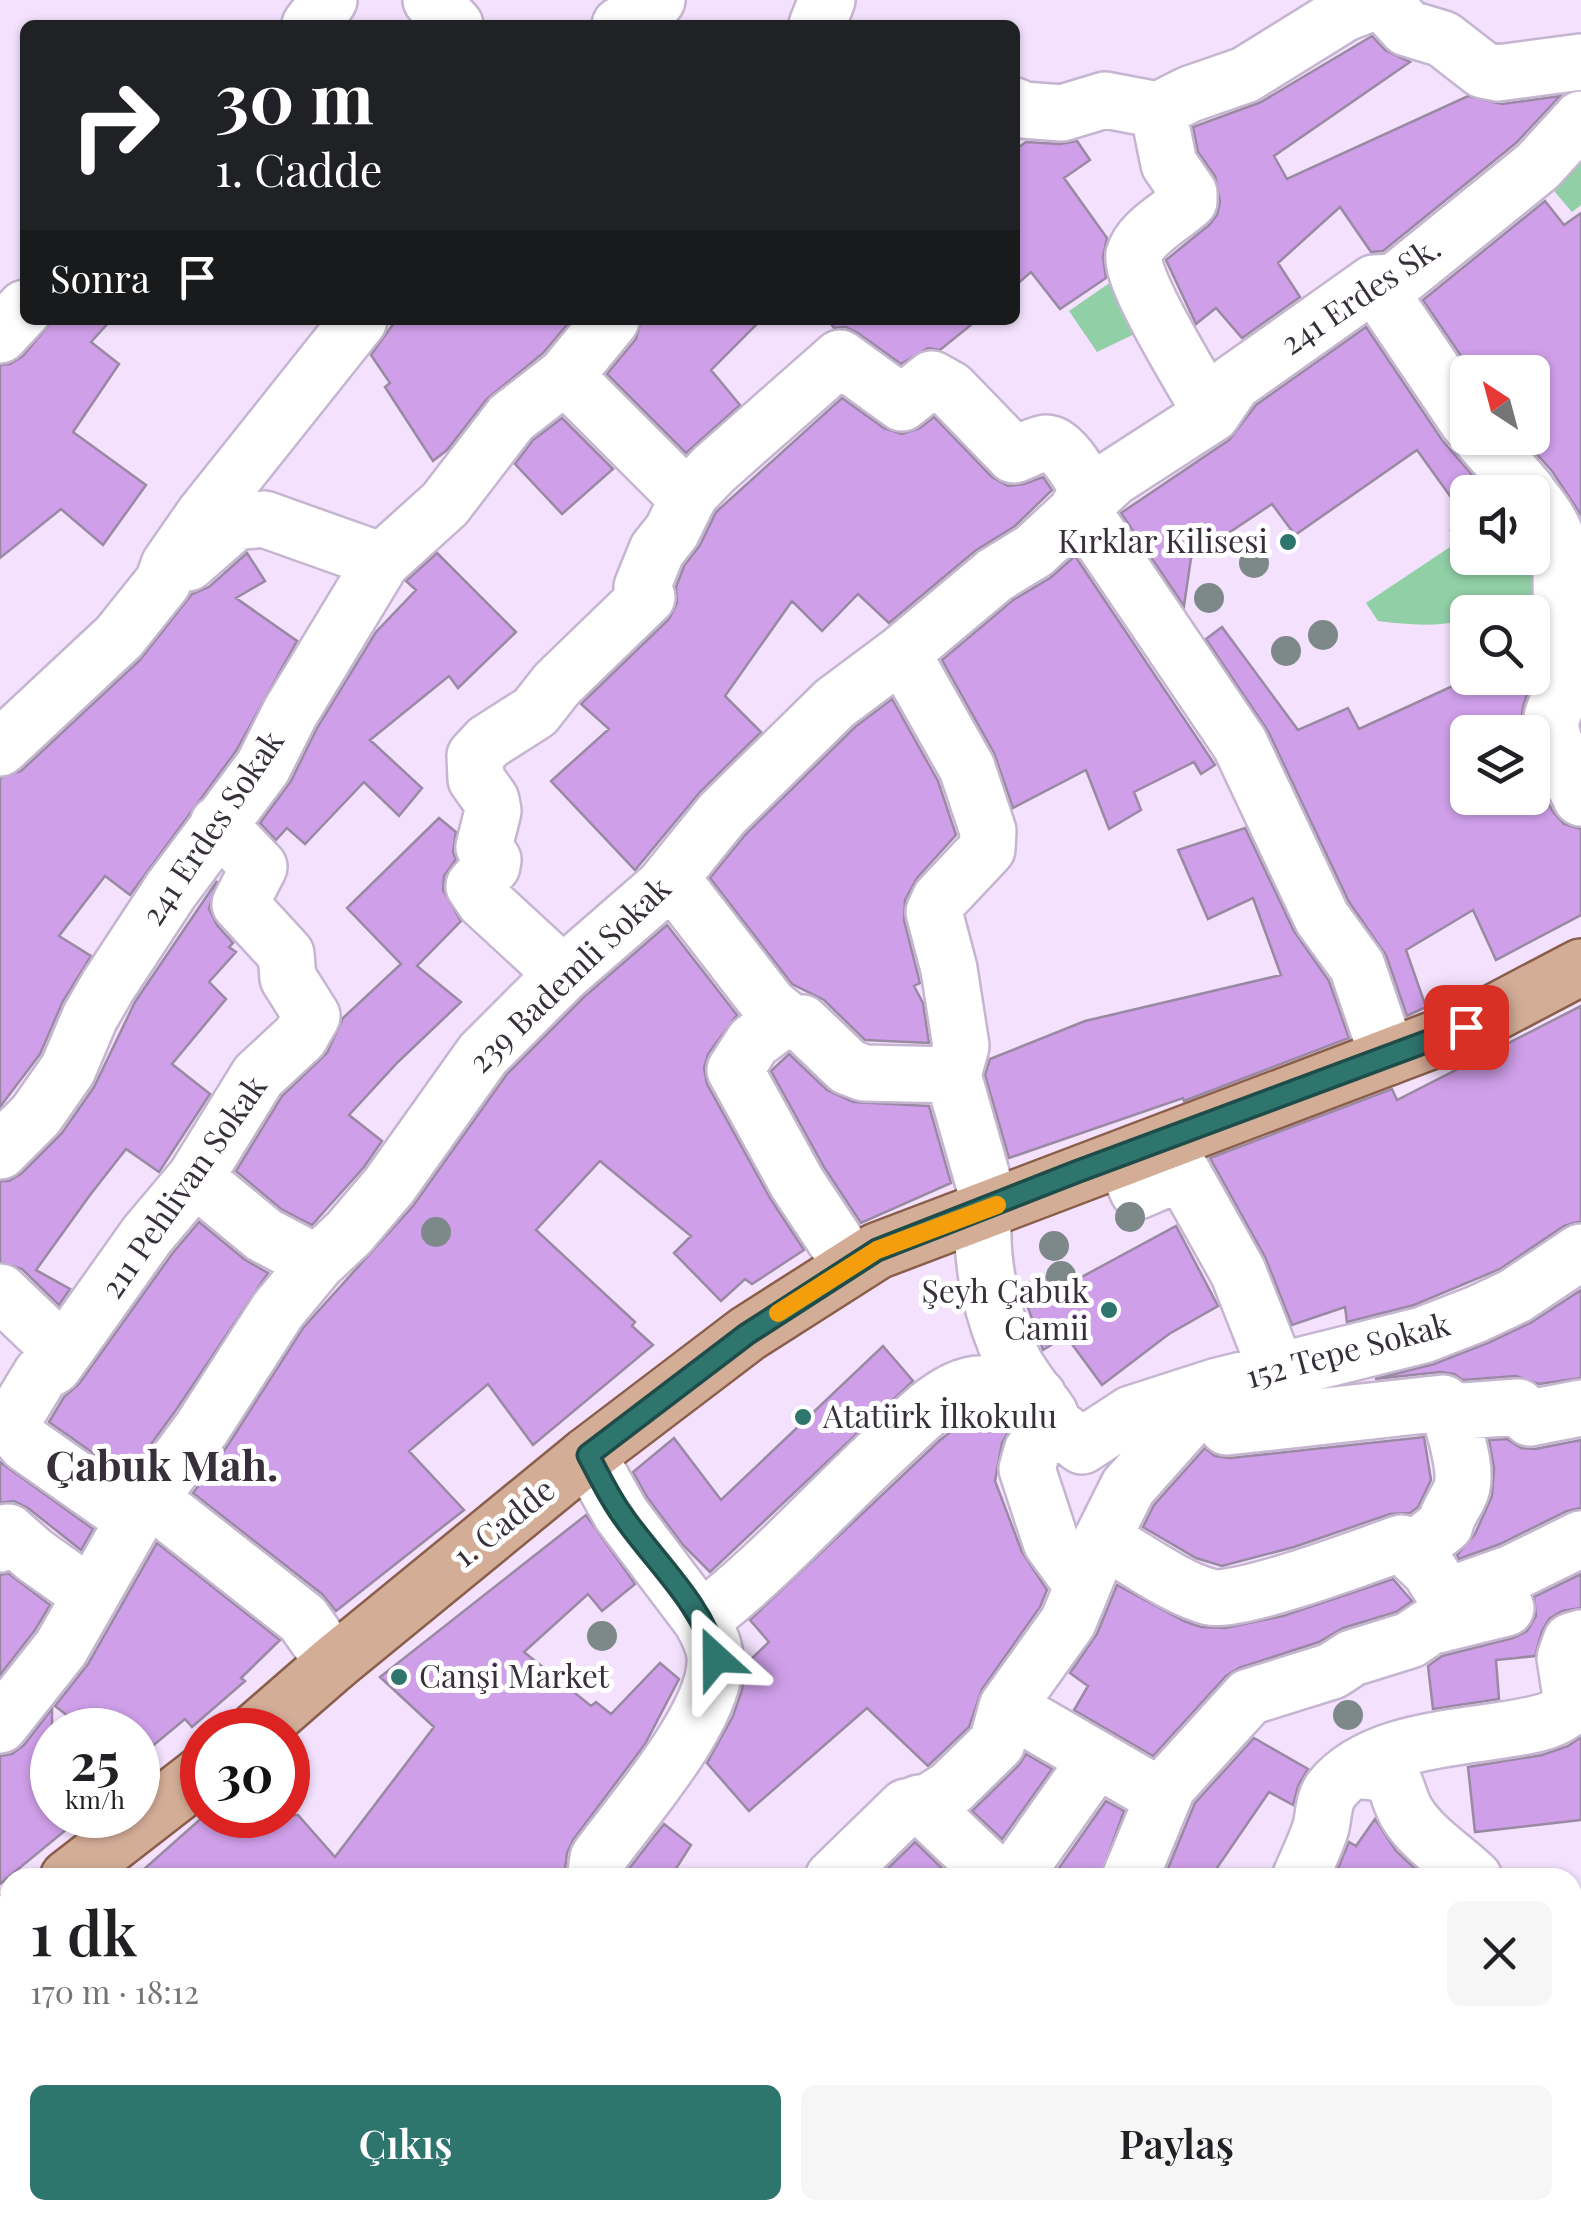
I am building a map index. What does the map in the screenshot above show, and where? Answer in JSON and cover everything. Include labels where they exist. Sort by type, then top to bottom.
[{"type":"main road","name":"1. Cadde","points":[[282,1708],[588,1455],[747,1334],[877,1250],[984,1197],[1076,1172],[1466,1027],[1581,967]]},
{"type":"main road","points":[[81,1868],[180,1791]]},
{"type":"street","points":[[314,20],[329,0]]},
{"type":"street","points":[[431,0],[450,20]]},
{"type":"street","points":[[632,20],[657,0]]},
{"type":"street","points":[[1021,118],[1062,113],[1105,100],[1158,110],[1245,75],[1346,13],[1376,0],[1407,28],[1443,39],[1483,70],[1498,73],[1581,62]]},
{"type":"street","points":[[1158,110],[1169,164],[1189,193],[1189,201],[1140,244],[1134,254],[1134,267],[1156,316],[1212,414]]},
{"type":"street","name":"241 Erdes Sk.","points":[[1135,464],[1212,414],[1234,383],[1374,283],[1395,282],[1538,166],[1581,119]]},
{"type":"street","points":[[1374,283],[1450,395]]},
{"type":"street","points":[[0,335],[20,313]]},
{"type":"street","points":[[164,582],[168,565],[202,516],[356,325]]},
{"type":"street","name":"241 Erdes Sokak","points":[[0,1151],[36,1115],[68,1069],[108,986],[218,824],[263,767],[290,713],[382,561],[445,504],[511,418],[565,376],[606,325]]},
{"type":"street","points":[[563,974],[484,901],[474,886],[493,860],[484,846],[493,811],[491,800],[476,778],[474,756],[488,742],[535,712],[557,684],[647,597],[642,587],[657,550],[688,499],[714,470],[840,358],[902,403],[932,379],[950,389],[1014,454],[1045,443],[1055,446],[1070,461],[1086,501],[1240,744],[1322,918],[1356,966],[1388,1057]]},
{"type":"street","points":[[565,376],[688,499]]},
{"type":"street","points":[[1496,455],[1514,475]]},
{"type":"street","name":"239 Bademli Sokak","points":[[0,1724],[60,1648],[143,1510],[278,1310],[388,1186],[483,1054],[563,974],[670,878],[722,814],[835,702],[902,653],[995,575],[1034,551],[1086,501],[1135,464]]},
{"type":"street","points":[[1550,514],[1562,560],[1562,616],[1570,664],[1562,697],[1550,722],[1581,798]]},
{"type":"street","points":[[0,748],[119,637],[164,582],[236,522],[264,519],[382,561]]},
{"type":"street","points":[[902,653],[968,768],[988,831],[987,850],[940,899],[934,912],[949,970],[960,1046],[954,1075],[984,1197],[983,1253],[1000,1329],[1015,1364],[1045,1410]]},
{"type":"street","name":"211 Pehlivan Sokak","points":[[143,1510],[70,1476],[12,1431],[10,1424],[41,1374],[54,1366],[147,1235],[195,1178],[258,1076],[300,1036],[312,1016],[288,978],[286,954],[240,904],[259,866],[218,824]]},
{"type":"street","points":[[670,878],[770,1006],[785,1018],[802,1023],[848,1067],[864,1073],[954,1075]]},
{"type":"street","points":[[785,1018],[753,1042],[736,1070],[797,1184],[852,1266]]},
{"type":"street","points":[[1133,1180],[1138,1191],[1182,1172],[1238,1272],[1277,1371]]},
{"type":"street","points":[[195,1178],[264,1235],[317,1263]]},
{"type":"street","name":"152 Tepe Sokak","points":[[1045,1410],[1082,1446],[1131,1414],[1423,1334],[1477,1314],[1515,1296],[1581,1252]]},
{"type":"street","points":[[0,1292],[62,1351]]},
{"type":"street","points":[[700,1620],[732,1596],[841,1489],[953,1392],[987,1384],[1045,1410]]},
{"type":"street","points":[[843,1868],[906,1807],[930,1802],[951,1788],[997,1742],[1007,1708],[1068,1622],[1128,1487],[1210,1395],[1227,1427],[1442,1402],[1450,1412],[1463,1478],[1462,1492],[1447,1514],[1445,1525],[1424,1542],[1457,1594]]},
{"type":"street","points":[[1450,1412],[1518,1407],[1530,1418],[1581,1408]]},
{"type":"street","points":[[1045,1410],[1027,1469],[1051,1542],[1092,1562],[1214,1598],[1238,1595],[1324,1570],[1401,1543],[1457,1594]]},
{"type":"street","points":[[588,1455],[621,1514],[700,1620],[716,1658],[701,1714],[598,1858],[597,1868]]},
{"type":"street","points":[[143,1510],[303,1619],[334,1663]]},
{"type":"street","points":[[0,1544],[8,1532],[90,1595]]},
{"type":"street","points":[[1134,1868],[1168,1786],[1249,1697],[1332,1672],[1352,1658],[1410,1640],[1429,1627],[1457,1594],[1512,1573],[1581,1539]]},
{"type":"street","points":[[1304,1868],[1321,1827],[1328,1794],[1352,1770],[1380,1754],[1427,1740],[1544,1724],[1563,1716],[1572,1703],[1564,1658],[1571,1641],[1581,1638]]},
{"type":"street","points":[[1007,1708],[1162,1797]]},
{"type":"street","points":[[1020,1868],[1097,1759]]},
{"type":"street","points":[[1352,1770],[1385,1770],[1391,1774],[1406,1813],[1463,1868]]},
{"type":"street","points":[[919,1803],[987,1868]]},
{"type":"street","points":[[556,1840],[586,1868]]},
{"type":"green space","points":[[1581,139],[1581,205],[1572,212],[1543,178]]},
{"type":"green space","points":[[1121,275],[1147,328],[1097,352],[1069,311]]},
{"type":"green space","points":[[1450,547],[1450,575],[1536,575],[1537,595],[1450,595],[1450,623],[1423,625],[1378,621],[1366,603]]},
{"type":"building","points":[[1372,36],[1385,50],[1410,62],[1274,156],[1287,179],[1468,96],[1502,104],[1560,96],[1516,143],[1383,251],[1371,252],[1340,207],[1278,263],[1300,297],[1242,338],[1216,308],[1196,324],[1166,260],[1209,225],[1220,202],[1215,176],[1198,152],[1193,127],[1261,102]]},
{"type":"building","points":[[1077,141],[1090,160],[1064,178],[1107,238],[1103,257],[1106,278],[1060,309],[1031,272],[1020,282],[1020,146],[1026,142]]},
{"type":"building","points":[[1545,201],[1564,225],[1581,213],[1581,515],[1537,455],[1550,455],[1550,355],[1460,355],[1423,300]]},
{"type":"building","points":[[49,325],[106,325],[91,342],[119,364],[73,432],[146,485],[103,545],[61,509],[0,558],[0,365],[23,356]]},
{"type":"building","points":[[392,325],[567,325],[543,353],[487,399],[447,450],[433,461],[385,387],[390,383],[371,355]]},
{"type":"building","points":[[640,325],[756,325],[711,370],[740,405],[686,453],[607,374],[636,339]]},
{"type":"building","points":[[832,325],[971,325],[940,350],[928,348],[901,364],[858,333],[846,327]]},
{"type":"building","points":[[1366,327],[1450,449],[1450,455],[1455,455],[1472,475],[1450,475],[1450,496],[1417,450],[1295,535],[1272,504],[1191,558],[1184,606],[1121,513],[1229,440],[1256,405]]},
{"type":"building","points":[[842,398],[884,428],[902,434],[920,428],[934,417],[992,477],[1008,486],[1043,477],[1052,490],[1015,526],[975,551],[889,623],[858,594],[822,631],[792,601],[725,696],[761,732],[700,792],[635,870],[551,781],[609,729],[581,704],[669,619],[677,603],[676,587],[684,566],[700,545],[716,512]]},
{"type":"building","points":[[562,418],[613,469],[562,514],[515,464],[533,440]]},
{"type":"building","points":[[247,553],[265,581],[236,598],[297,641],[236,751],[130,895],[105,876],[59,936],[91,956],[63,1001],[40,1054],[0,1107],[0,778],[21,771],[140,660],[192,594],[209,587]]},
{"type":"building","points":[[437,553],[516,632],[458,688],[449,676],[370,740],[422,788],[399,816],[364,782],[305,844],[287,828],[276,840],[260,823],[291,781],[317,728],[376,632],[416,590],[406,581]]},
{"type":"building","points":[[1075,556],[1215,765],[1201,774],[1194,762],[1134,792],[1141,810],[1109,829],[1086,770],[1013,808],[994,753],[942,660],[1013,600],[1050,578]]},
{"type":"building","points":[[1222,627],[1298,730],[1348,708],[1359,729],[1450,687],[1450,695],[1527,695],[1522,715],[1450,715],[1450,815],[1550,815],[1550,806],[1564,824],[1581,829],[1581,915],[1496,960],[1473,910],[1406,950],[1426,1007],[1407,1016],[1386,955],[1349,902],[1268,731],[1206,639]]},
{"type":"building","points":[[892,699],[938,781],[956,835],[917,878],[905,900],[904,920],[920,983],[914,986],[923,1003],[929,1043],[865,1040],[824,1000],[792,984],[710,878],[745,835],[855,727]]},
{"type":"building","points":[[439,818],[456,832],[456,859],[444,876],[443,890],[461,921],[417,966],[461,1002],[349,1115],[382,1141],[312,1225],[281,1209],[236,1171],[282,1096],[327,1053],[343,1018],[401,964],[347,908]]},
{"type":"building","points":[[1245,828],[1294,931],[1329,981],[1349,1038],[1184,1101],[1183,1098],[1009,1158],[985,1075],[990,1059],[1085,1021],[1281,975],[1253,898],[1208,919],[1178,850]]},
{"type":"building","points":[[217,881],[209,909],[233,943],[229,947],[236,952],[209,982],[226,999],[172,1064],[210,1094],[159,1172],[126,1149],[36,1270],[70,1289],[59,1305],[22,1269],[0,1262],[0,1181],[9,1181],[22,1173],[62,1133],[94,1087],[135,1002]]},
{"type":"building","points":[[667,925],[737,1015],[708,1054],[704,1068],[707,1084],[770,1198],[804,1250],[752,1284],[745,1279],[721,1301],[674,1253],[691,1236],[600,1161],[536,1230],[635,1322],[632,1326],[653,1345],[533,1445],[488,1384],[409,1451],[464,1510],[336,1611],[322,1594],[193,1493],[303,1328],[413,1206],[507,1074],[584,997]]},
{"type":"building","points":[[1581,1006],[1581,1221],[1564,1226],[1500,1269],[1414,1305],[1347,1322],[1345,1307],[1292,1325],[1265,1257],[1210,1158],[1392,1089],[1397,1100]]},
{"type":"building","points":[[789,1054],[827,1090],[853,1102],[929,1106],[951,1183],[861,1223],[824,1167],[771,1071]]},
{"type":"building","points":[[199,1222],[244,1259],[268,1273],[127,1477],[49,1422]]},
{"type":"building","name":"Şeyh Çabuk Camii","points":[[1176,1226],[1218,1306],[1169,1334],[1102,1385],[1066,1336],[1043,1350],[1020,1285],[1048,1276],[1052,1293]]},
{"type":"building","points":[[1581,1290],[1581,1378],[1539,1384],[1516,1376],[1463,1380],[1440,1372],[1375,1379],[1434,1364],[1490,1342],[1532,1322]]},
{"type":"building","points":[[883,1346],[913,1381],[710,1572],[683,1545],[633,1472],[674,1438],[721,1500]]},
{"type":"building","points":[[978,1416],[1014,1422],[1002,1443],[995,1481],[1022,1552],[1047,1590],[1040,1607],[982,1689],[969,1727],[928,1766],[867,1708],[749,1811],[707,1763],[733,1716],[746,1664],[769,1642],[750,1620],[939,1441],[964,1421]]},
{"type":"building","points":[[1424,1437],[1431,1480],[1418,1507],[1410,1513],[1390,1514],[1294,1547],[1222,1566],[1196,1558],[1143,1527],[1154,1505],[1205,1448],[1215,1456],[1230,1458]]},
{"type":"building","points":[[1507,1439],[1521,1448],[1535,1449],[1581,1440],[1581,1508],[1459,1559],[1457,1555],[1475,1534],[1492,1496],[1494,1468],[1489,1440]]},
{"type":"building","points":[[0,1462],[93,1529],[81,1550],[28,1508],[14,1501],[0,1503]]},
{"type":"building","points":[[586,1515],[635,1584],[602,1611],[588,1594],[524,1652],[591,1706],[596,1702],[611,1714],[660,1663],[679,1679],[645,1744],[573,1840],[565,1868],[145,1868],[180,1837],[310,1838],[310,1829],[335,1857],[434,1727],[380,1677]]},
{"type":"building","points":[[157,1543],[280,1640],[241,1678],[245,1681],[214,1708],[180,1708],[180,1723],[160,1740],[160,1708],[55,1706],[88,1664]]},
{"type":"building","points":[[8,1573],[50,1605],[0,1675],[0,1575]]},
{"type":"building","points":[[1581,1574],[1581,1608],[1562,1611],[1549,1619],[1535,1656],[1496,1660],[1499,1699],[1433,1709],[1428,1666],[1442,1656],[1527,1631],[1536,1616],[1534,1597]]},
{"type":"building","points":[[1393,1579],[1412,1601],[1396,1612],[1343,1628],[1319,1642],[1239,1668],[1226,1676],[1153,1756],[1074,1710],[1088,1686],[1070,1673],[1097,1634],[1117,1585],[1184,1621],[1201,1627],[1225,1628],[1283,1616]]},
{"type":"building","points":[[30,1737],[30,1838],[56,1838],[19,1868],[0,1868],[0,1756],[12,1754]]},
{"type":"building","points":[[1581,1737],[1581,1820],[1475,1832],[1468,1767],[1542,1755]]},
{"type":"building","points":[[1254,1738],[1308,1769],[1293,1805],[1269,1792],[1217,1868],[1168,1868],[1195,1803]]},
{"type":"building","points":[[1026,1754],[1052,1769],[1002,1839],[972,1811]]},
{"type":"building","points":[[1106,1801],[1124,1811],[1104,1868],[1059,1868]]},
{"type":"building","points":[[1375,1819],[1396,1851],[1414,1868],[1338,1868],[1349,1842],[1356,1846]]},
{"type":"building","points":[[664,1824],[691,1845],[676,1868],[630,1868]]},
{"type":"building","points":[[915,1842],[942,1868],[888,1868]]},
{"type":"slow traffic","points":[[778,1313],[877,1250],[997,1205]]},
{"type":"place","name":"Kırklar Kilisesi","points":[[1288,542]]},
{"type":"place","name":"Şeyh Çabuk Camii","points":[[1109,1310]]},
{"type":"place","name":"Atatürk İlkokulu","points":[[803,1417]]},
{"type":"place","name":"Canşi Market","points":[[399,1677]]},
{"type":"district","name":"Çabuk Mah.","points":[[162,1466]]},
{"type":"route","points":[[716,1658],[700,1620],[621,1514],[588,1455],[747,1334],[877,1250],[1466,1027]]}]
